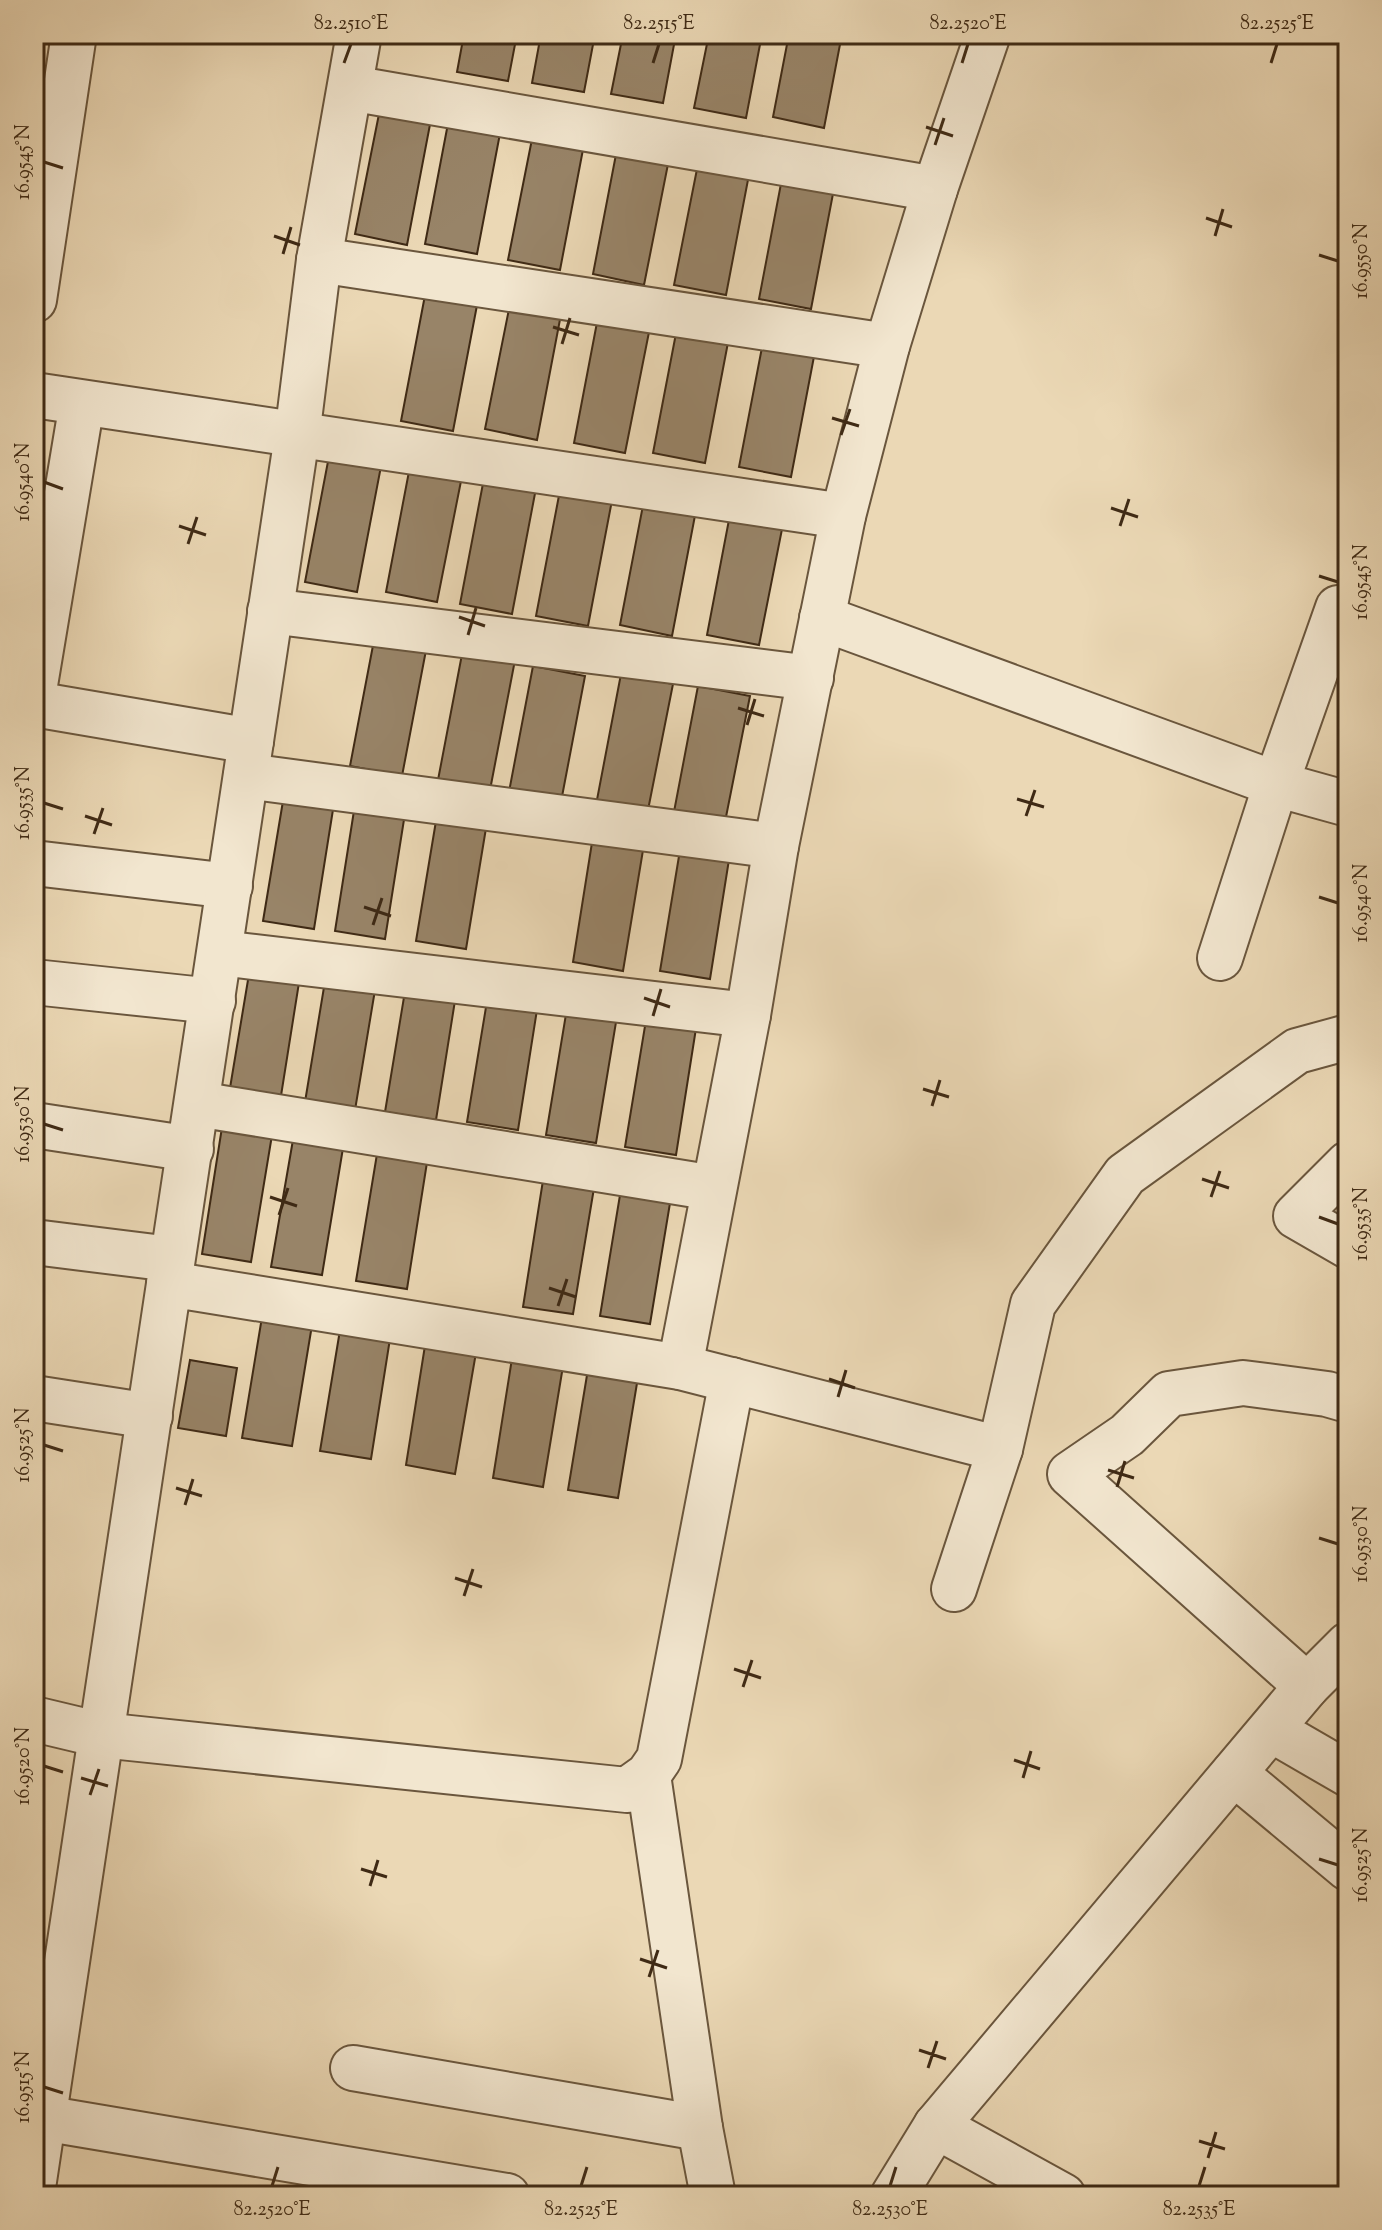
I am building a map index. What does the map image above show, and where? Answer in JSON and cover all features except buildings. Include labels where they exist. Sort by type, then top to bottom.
[{"type":"street","points":[[34,300],[74,34]]},
{"type":"street","points":[[34,2181],[297,436],[319,260],[359,34]]},
{"type":"street","points":[[680,1367],[748,1015],[776,846],[843,516],[887,346],[935,189],[988,34]]},
{"type":"street","points":[[350,88],[935,189]]},
{"type":"street","points":[[319,260],[887,346]]},
{"type":"street","points":[[34,395],[843,516]]},
{"type":"street","points":[[34,691],[82,403]]},
{"type":"street","points":[[1220,958],[1276,784],[1338,608]]},
{"type":"street","points":[[270,611],[811,678]]},
{"type":"street","points":[[822,618],[1276,784],[1348,804]]},
{"type":"street","points":[[34,704],[248,759],[776,846]]},
{"type":"street","points":[[34,863],[230,886]]},
{"type":"street","points":[[220,953],[748,1015]]},
{"type":"street","points":[[34,982],[213,1001]]},
{"type":"street","points":[[954,1589],[1000,1449],[1033,1304],[1125,1175],[1297,1051],[1348,1037]]},
{"type":"street","points":[[197,1104],[714,1188]]},
{"type":"street","points":[[34,1125],[191,1149]]},
{"type":"street","points":[[1348,1164],[1296,1216],[1348,1246]]},
{"type":"street","points":[[34,1242],[170,1272],[680,1367],[1000,1449]]},
{"type":"street","points":[[34,1719],[101,1735],[627,1790],[648,1775],[659,1759],[732,1380]]},
{"type":"street","points":[[1307,1686],[1070,1474],[1127,1435],[1169,1394],[1243,1383],[1327,1394],[1348,1400]]},
{"type":"street","points":[[34,1398],[150,1416]]},
{"type":"street","points":[[893,2196],[936,2126],[1307,1686],[1348,1645]]},
{"type":"street","points":[[1272,1730],[1348,1774]]},
{"type":"street","points":[[1234,1773],[1348,1868]]},
{"type":"street","points":[[648,1775],[700,2128],[713,2196]]},
{"type":"street","points":[[353,2068],[700,2128]]},
{"type":"street","points":[[43,2118],[507,2196]]},
{"type":"street","points":[[936,2126],[1063,2196]]}]
